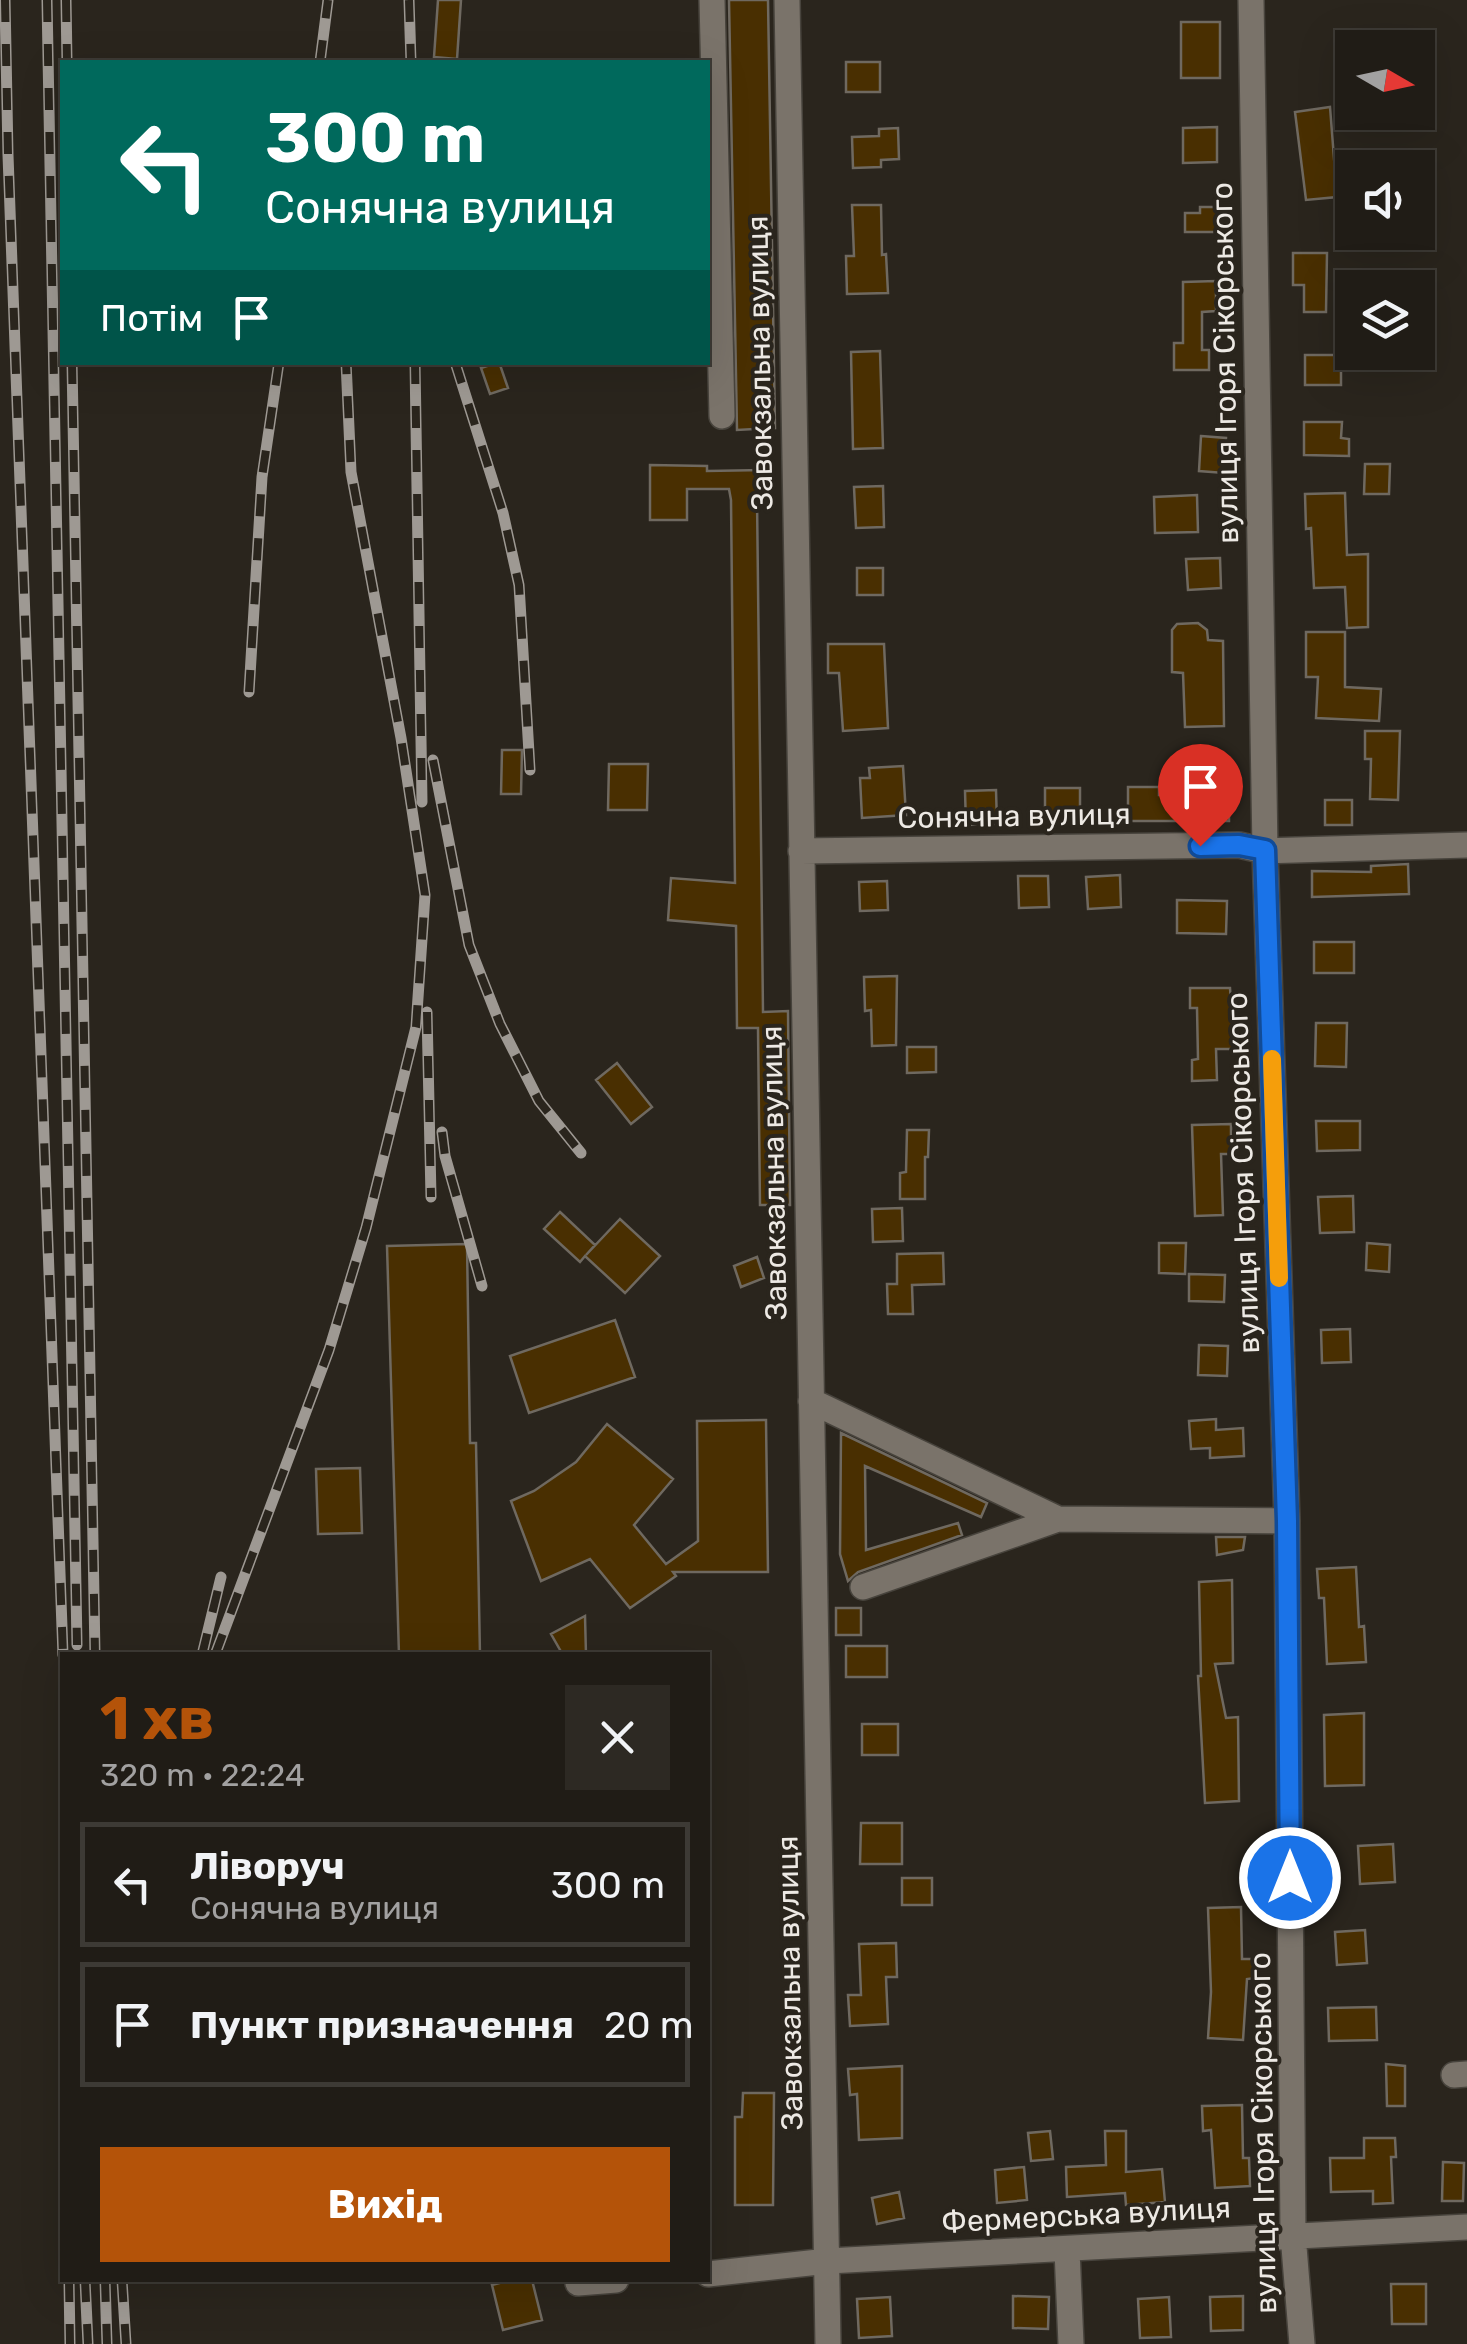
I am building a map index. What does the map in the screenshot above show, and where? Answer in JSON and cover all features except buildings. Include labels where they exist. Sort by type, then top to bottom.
[{"type":"street","points":[[712,0],[722,416]]},
{"type":"street","name":"Завокзальна вулиця","points":[[786,0],[828,2344]]},
{"type":"street","name":"вулиця Ігоря Сікорського","points":[[1251,0],[1265,850],[1287,1521],[1293,2235],[1302,2344]]},
{"type":"street","name":"Сонячна вулиця","points":[[801,851],[1239,845],[1265,850],[1467,845]]},
{"type":"street","points":[[811,1401],[1058,1519]]},
{"type":"street","points":[[863,1587],[1058,1519],[1287,1521]]},
{"type":"street","name":"Фермерська вулиця","points":[[710,2274],[828,2261],[1467,2228]]},
{"type":"street","points":[[1067,2250],[1071,2344]]},
{"type":"street","points":[[578,2283],[591,2282]]},
{"type":"railway","points":[[5,0],[63,1652]]},
{"type":"railway","points":[[47,0],[77,1645]]},
{"type":"railway","points":[[66,0],[67,60]]},
{"type":"railway","points":[[320,60],[328,0]]},
{"type":"railway","points":[[409,0],[411,60]]},
{"type":"railway","points":[[72,365],[95,1652]]},
{"type":"railway","points":[[249,692],[262,477],[279,365]]},
{"type":"railway","points":[[216,1652],[329,1350],[366,1228],[416,1027],[425,895],[401,738],[351,472],[346,365]]},
{"type":"railway","points":[[415,365],[422,802]]},
{"type":"railway","points":[[456,365],[503,513],[519,585],[530,770]]},
{"type":"railway","points":[[433,760],[469,945],[500,1024],[539,1101],[581,1153]]},
{"type":"railway","points":[[427,1012],[431,1197]]},
{"type":"railway","points":[[442,1132],[445,1156],[482,1286]]},
{"type":"railway","points":[[203,1652],[221,1577]]},
{"type":"railway","points":[[69,2282],[70,2344]]},
{"type":"railway","points":[[85,2282],[88,2344]]},
{"type":"railway","points":[[105,2282],[107,2344]]},
{"type":"railway","points":[[122,2282],[126,2344]]},
{"type":"slow traffic","points":[[1272,1059],[1279,1278]]},
{"type":"route","points":[[1200,846],[1239,845],[1265,850],[1287,1521],[1290,1878]]}]
